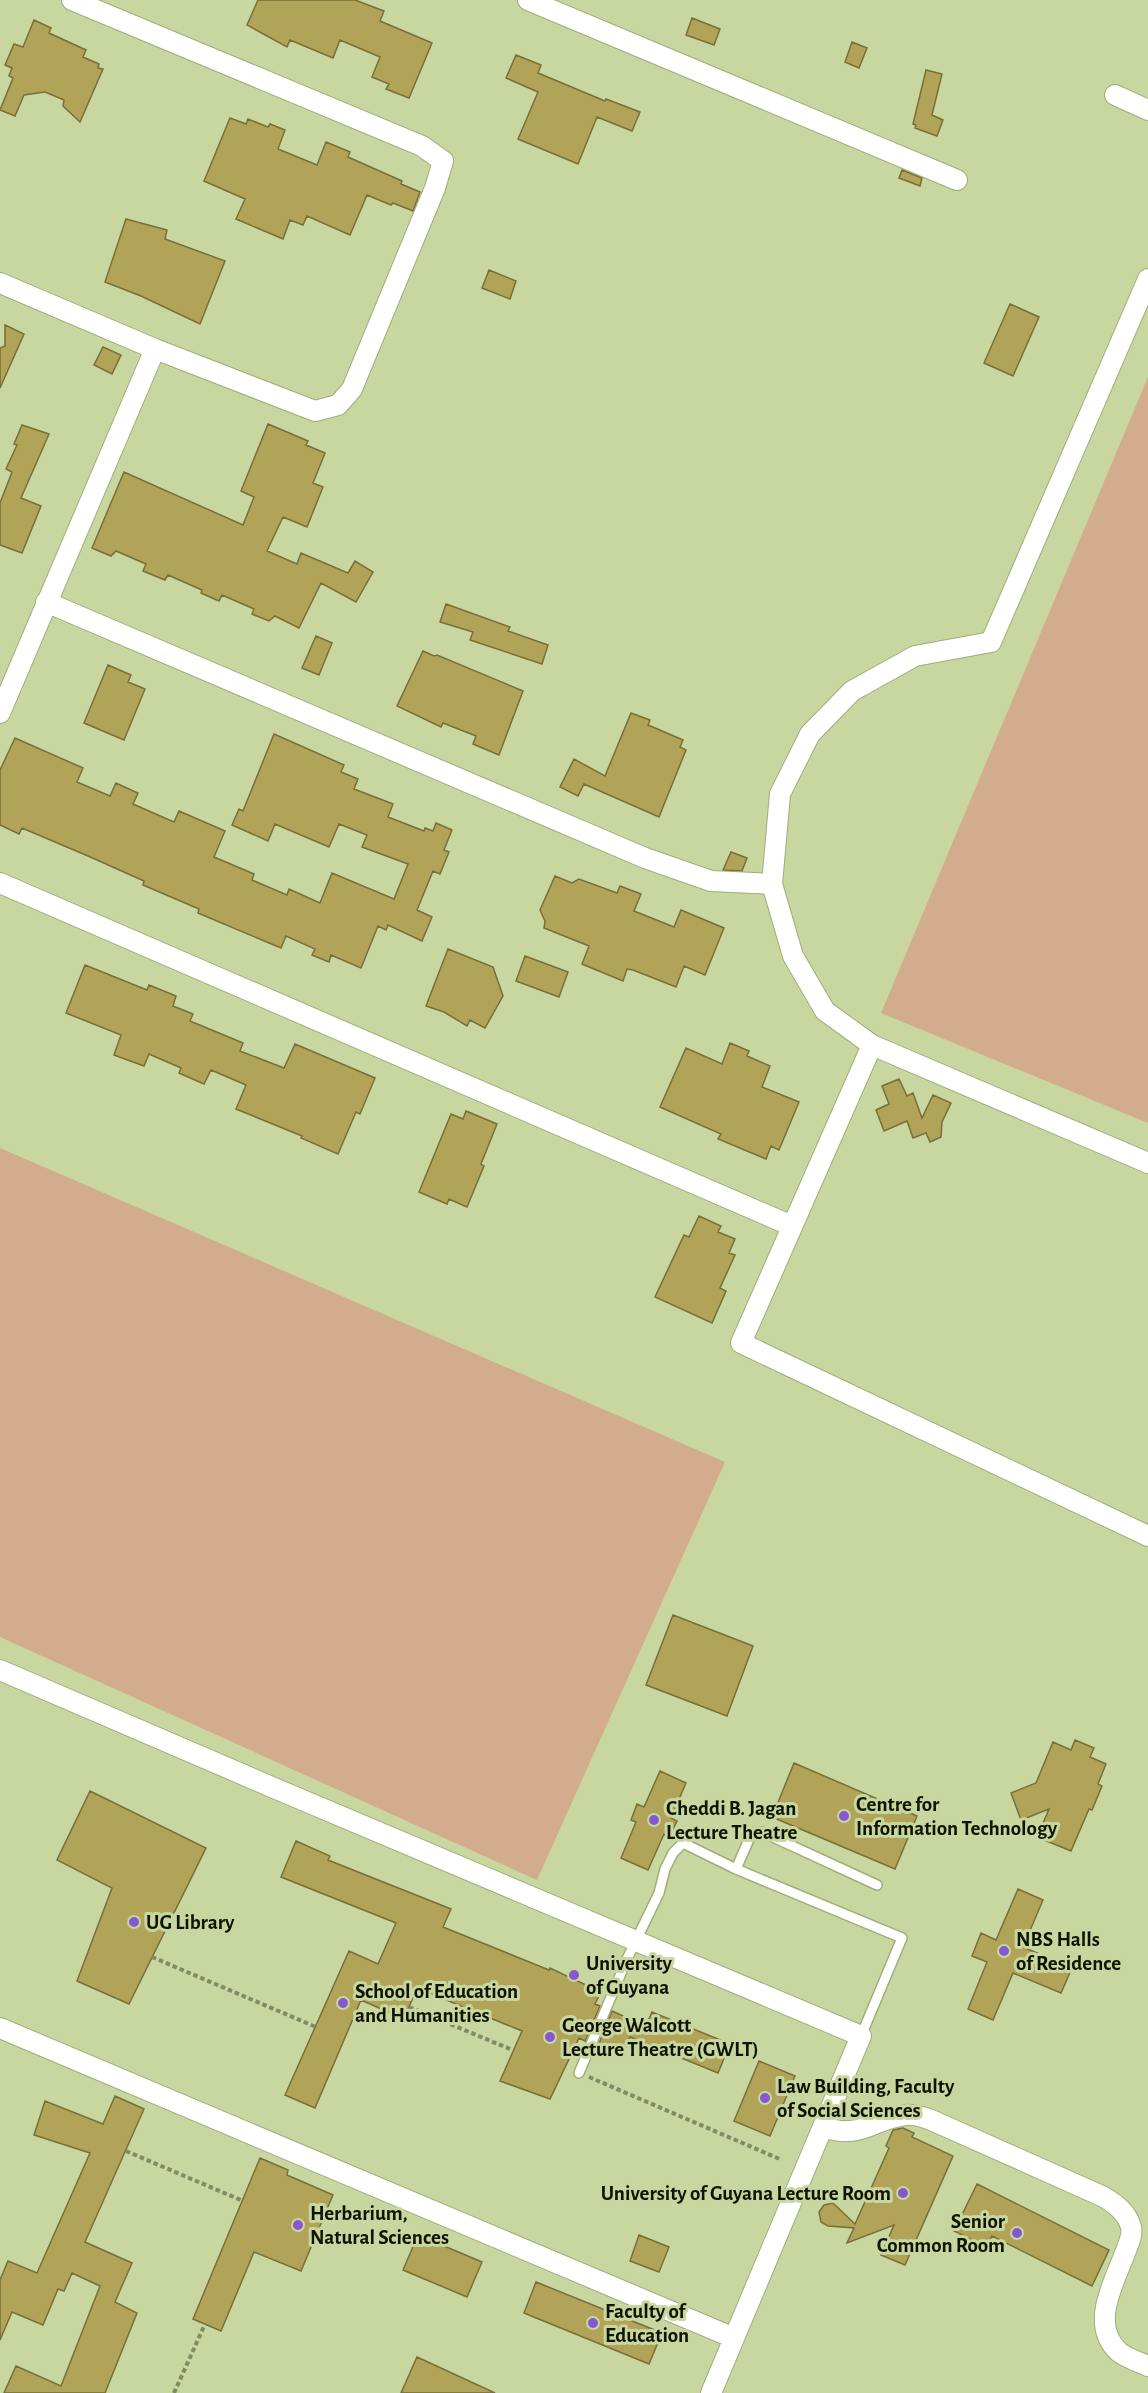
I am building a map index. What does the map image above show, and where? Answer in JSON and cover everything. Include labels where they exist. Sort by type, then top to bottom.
[{"type":"street","points":[[0,283],[155,350],[315,411],[338,405],[352,389],[435,188],[443,161],[422,146],[72,0]]},
{"type":"street","points":[[528,0],[957,180]]},
{"type":"street","points":[[1115,95],[1148,110]]},
{"type":"street","points":[[1148,279],[991,642],[915,656],[852,691],[810,734],[780,794],[772,884],[793,956],[825,1011],[872,1045],[1148,1163]]},
{"type":"street","points":[[0,713],[155,350]]},
{"type":"street","points":[[46,602],[645,858],[711,881],[772,884]]},
{"type":"street","points":[[0,883],[792,1226]]},
{"type":"street","points":[[872,1045],[741,1343],[1148,1536]]},
{"type":"street","points":[[0,1670],[861,2036],[711,2393]]},
{"type":"street","points":[[0,2028],[734,2338]]},
{"type":"street","points":[[823,2127],[837,2131],[857,2131],[907,2114],[929,2119],[1104,2197],[1118,2206],[1127,2218],[1131,2229],[1130,2241],[1105,2310],[1104,2323],[1109,2340],[1120,2353],[1148,2366]]},
{"type":"lane","points":[[736,1869],[750,1836],[762,1832],[877,1885]]},
{"type":"lane","points":[[579,2073],[659,1893],[665,1869],[673,1853],[683,1843],[736,1869],[902,1938],[861,2036]]},
{"type":"path","points":[[152,1958],[316,2027]]},
{"type":"path","points":[[409,2007],[510,2049]]},
{"type":"path","points":[[579,2073],[782,2160]]},
{"type":"path","points":[[126,2151],[243,2201]]},
{"type":"path","points":[[174,2393],[206,2324]]},
{"type":"shaded area","points":[[1148,377],[1148,1123],[881,1013]]},
{"type":"shaded area","points":[[0,1148],[725,1462],[537,1880],[0,1637]]},
{"type":"building","points":[[258,0],[355,0],[384,11],[380,21],[432,43],[409,98],[386,89],[389,84],[372,77],[380,57],[340,40],[333,58],[290,40],[287,47],[247,25]]},
{"type":"building","points":[[692,18],[720,29],[714,45],[686,35]]},
{"type":"building","points":[[34,20],[51,28],[49,33],[86,50],[83,57],[99,64],[98,68],[103,69],[80,122],[63,106],[64,100],[45,92],[24,95],[15,116],[0,110],[13,78],[9,76],[12,68],[5,65],[14,44],[23,47]]},
{"type":"building","points":[[852,42],[867,48],[859,68],[845,62]]},
{"type":"building","points":[[516,55],[541,65],[538,73],[605,101],[606,99],[640,112],[632,131],[597,117],[578,164],[518,139],[538,92],[506,78]]},
{"type":"building","points":[[926,70],[942,74],[932,115],[943,120],[937,136],[915,128],[916,125],[913,124]]},
{"type":"building","points":[[230,118],[246,124],[248,119],[268,127],[270,124],[285,130],[278,149],[317,165],[326,142],[350,152],[348,157],[402,181],[401,184],[420,192],[413,211],[367,195],[350,235],[307,216],[303,225],[290,220],[283,239],[236,219],[245,199],[204,181]]},
{"type":"building","points":[[902,170],[922,178],[920,186],[899,178]]},
{"type":"building","points":[[126,219],[167,230],[165,239],[225,261],[200,324],[105,282]]},
{"type":"building","points":[[489,270],[516,281],[510,299],[482,288]]},
{"type":"building","points":[[1010,304],[1039,317],[1013,376],[984,363]]},
{"type":"building","points":[[5,325],[24,334],[0,388],[0,348],[5,346]]},
{"type":"building","points":[[103,347],[121,355],[112,374],[94,365]]},
{"type":"building","points":[[268,424],[308,441],[306,445],[325,453],[313,483],[323,487],[307,527],[283,517],[267,551],[297,564],[301,553],[348,573],[355,561],[373,572],[356,602],[321,583],[299,628],[275,616],[269,621],[252,614],[254,609],[222,595],[219,601],[201,593],[202,590],[168,575],[165,580],[143,571],[146,564],[116,551],[111,556],[92,548],[124,472],[243,525],[254,497],[241,491]]},
{"type":"building","points":[[22,425],[49,434],[21,498],[41,506],[22,553],[0,545],[0,503],[12,472],[6,469],[17,445],[14,444]]},
{"type":"building","points":[[446,604],[510,627],[508,631],[548,645],[542,664],[470,640],[473,632],[440,622]]},
{"type":"building","points":[[316,636],[332,643],[319,675],[302,668]]},
{"type":"building","points":[[423,651],[523,691],[499,755],[473,744],[476,736],[443,723],[441,727],[397,706]]},
{"type":"building","points":[[108,665],[131,675],[128,682],[145,689],[124,740],[84,723]]},
{"type":"building","points":[[631,713],[650,720],[648,725],[683,740],[680,747],[686,750],[659,817],[584,784],[578,796],[560,787],[574,759],[605,776]]},
{"type":"building","points":[[274,734],[344,765],[341,772],[358,779],[354,789],[393,804],[388,817],[424,831],[425,828],[433,831],[436,823],[452,830],[444,850],[449,852],[440,874],[433,871],[417,910],[432,917],[422,941],[388,925],[386,930],[378,926],[361,968],[331,955],[329,962],[312,955],[315,949],[286,936],[281,948],[198,913],[199,909],[143,885],[144,881],[88,856],[22,828],[19,834],[0,825],[0,770],[15,738],[83,768],[77,782],[110,796],[116,783],[138,793],[133,804],[174,822],[179,811],[225,831],[214,857],[254,874],[252,880],[287,895],[289,889],[320,903],[332,873],[394,899],[408,864],[362,847],[367,835],[339,824],[329,847],[275,824],[268,841],[232,825],[239,809],[243,811]]},
{"type":"building","points":[[731,852],[747,858],[742,871],[723,870]]},
{"type":"building","points":[[555,876],[572,883],[579,879],[617,893],[620,886],[641,894],[634,911],[674,927],[681,910],[724,928],[705,975],[684,966],[676,987],[627,969],[623,981],[582,964],[589,946],[544,928],[545,921],[540,910]]},
{"type":"building","points":[[448,949],[493,967],[503,996],[485,1028],[470,1020],[467,1026],[444,1012],[426,1006]]},
{"type":"building","points":[[525,956],[568,972],[559,997],[516,981]]},
{"type":"building","points":[[85,965],[147,990],[149,985],[176,996],[173,1006],[193,1014],[190,1021],[243,1043],[240,1051],[284,1068],[295,1044],[375,1078],[360,1114],[356,1112],[338,1154],[301,1138],[302,1136],[236,1109],[246,1085],[211,1070],[204,1084],[179,1073],[181,1068],[149,1054],[144,1066],[114,1055],[121,1035],[66,1013]]},
{"type":"building","points":[[730,1043],[749,1051],[747,1056],[770,1066],[762,1087],[799,1102],[779,1150],[771,1146],[766,1159],[718,1139],[721,1134],[660,1107],[686,1048],[722,1064]]},
{"type":"building","points":[[899,1079],[907,1096],[913,1093],[922,1118],[933,1095],[951,1103],[942,1122],[941,1137],[930,1142],[926,1133],[913,1138],[907,1121],[884,1131],[876,1110],[889,1104],[882,1086]]},
{"type":"building","points":[[466,1111],[497,1124],[481,1164],[484,1166],[467,1207],[449,1199],[447,1204],[419,1192],[451,1114],[463,1119]]},
{"type":"building","points":[[699,1216],[721,1226],[718,1232],[735,1239],[729,1253],[735,1255],[720,1288],[726,1291],[712,1323],[655,1297],[684,1235],[689,1237]]},
{"type":"building","points":[[673,1615],[753,1646],[727,1716],[646,1685]]},
{"type":"building","points":[[1075,1740],[1094,1748],[1090,1757],[1106,1764],[1098,1784],[1102,1786],[1092,1810],[1089,1809],[1071,1851],[1037,1837],[1049,1809],[1021,1820],[1011,1793],[1036,1783],[1053,1742],[1071,1750]]},
{"type":"building","name":"Centre for Information Technology","points":[[794,1763],[917,1816],[895,1869],[772,1817]]},
{"type":"building","name":"Cheddi B. Jagan Lecture Theatre","points":[[660,1771],[686,1783],[671,1818],[677,1821],[669,1837],[664,1834],[648,1870],[621,1858],[636,1822],[631,1820],[637,1804],[644,1807]]},
{"type":"building","name":"UG Library","points":[[90,1791],[206,1848],[129,2004],[77,1981],[112,1888],[57,1860]]},
{"type":"building","points":[[296,1841],[330,1856],[328,1860],[451,1909],[443,1927],[549,1970],[550,1968],[601,1992],[595,2004],[600,2006],[585,2041],[579,2038],[550,2099],[500,2081],[522,2031],[417,1988],[404,2019],[361,2000],[315,2108],[285,2095],[349,1951],[378,1964],[396,1923],[281,1877]]},
{"type":"building","name":"NBS Halls of Residence","points":[[1018,1889],[1043,1900],[1023,1947],[1072,1968],[1061,1993],[1013,1973],[993,2020],[968,2009],[987,1962],[972,1956],[981,1933],[996,1940]]},
{"type":"building","points":[[612,2011],[646,2026],[652,2012],[730,2044],[718,2073],[630,2037],[622,2056],[598,2046]]},
{"type":"building","name":"Law Building, Faculty of Social Sciences","points":[[759,2061],[795,2076],[770,2136],[734,2121]]},
{"type":"building","points":[[115,2096],[144,2109],[85,2242],[132,2263],[115,2302],[137,2313],[105,2393],[4,2393],[16,2366],[61,2386],[100,2286],[72,2273],[64,2291],[58,2289],[43,2325],[12,2312],[0,2340],[0,2280],[8,2261],[37,2273],[90,2153],[34,2135],[45,2101],[103,2124]]},
{"type":"building","name":"University of Guyana Lecture Room","points":[[903,2128],[914,2133],[912,2137],[953,2156],[905,2265],[881,2255],[894,2225],[847,2243],[854,2228],[828,2226],[821,2222],[819,2212],[824,2205],[833,2203],[855,2224],[889,2148],[886,2146],[893,2130]]},
{"type":"building","points":[[260,2158],[288,2170],[287,2175],[333,2195],[301,2271],[254,2252],[221,2331],[193,2319]]},
{"type":"building","name":"Senior Common Room","points":[[977,2184],[1109,2250],[1092,2286],[992,2236],[986,2247],[954,2231]]},
{"type":"building","points":[[418,2235],[482,2262],[467,2297],[403,2270]]},
{"type":"building","points":[[639,2235],[669,2247],[659,2272],[630,2261]]},
{"type":"building","name":"Faculty of Education","points":[[536,2282],[662,2333],[649,2364],[524,2313]]},
{"type":"building","points":[[417,2357],[495,2393],[401,2393]]},
{"type":"place","name":"Centre for Information Technology","points":[[844,1816]]},
{"type":"place","name":"Cheddi B. Jagan Lecture Theatre","points":[[654,1820]]},
{"type":"place","name":"UG Library","points":[[134,1922]]},
{"type":"place","name":"NBS Halls of Residence","points":[[1004,1951]]},
{"type":"place","name":"University of Guyana","points":[[574,1975]]},
{"type":"place","name":"School of Education and Humanities","points":[[343,2003]]},
{"type":"place","name":"George Walcott Lecture Theatre (GWLT)","points":[[550,2037]]},
{"type":"place","name":"Law Building, Faculty of Social Sciences","points":[[765,2098]]},
{"type":"place","name":"University of Guyana Lecture Room","points":[[903,2193]]},
{"type":"place","name":"Herbarium, Natural Sciences","points":[[298,2225]]},
{"type":"place","name":"Senior Common Room","points":[[1017,2233]]},
{"type":"place","name":"Faculty of Education","points":[[593,2323]]}]
